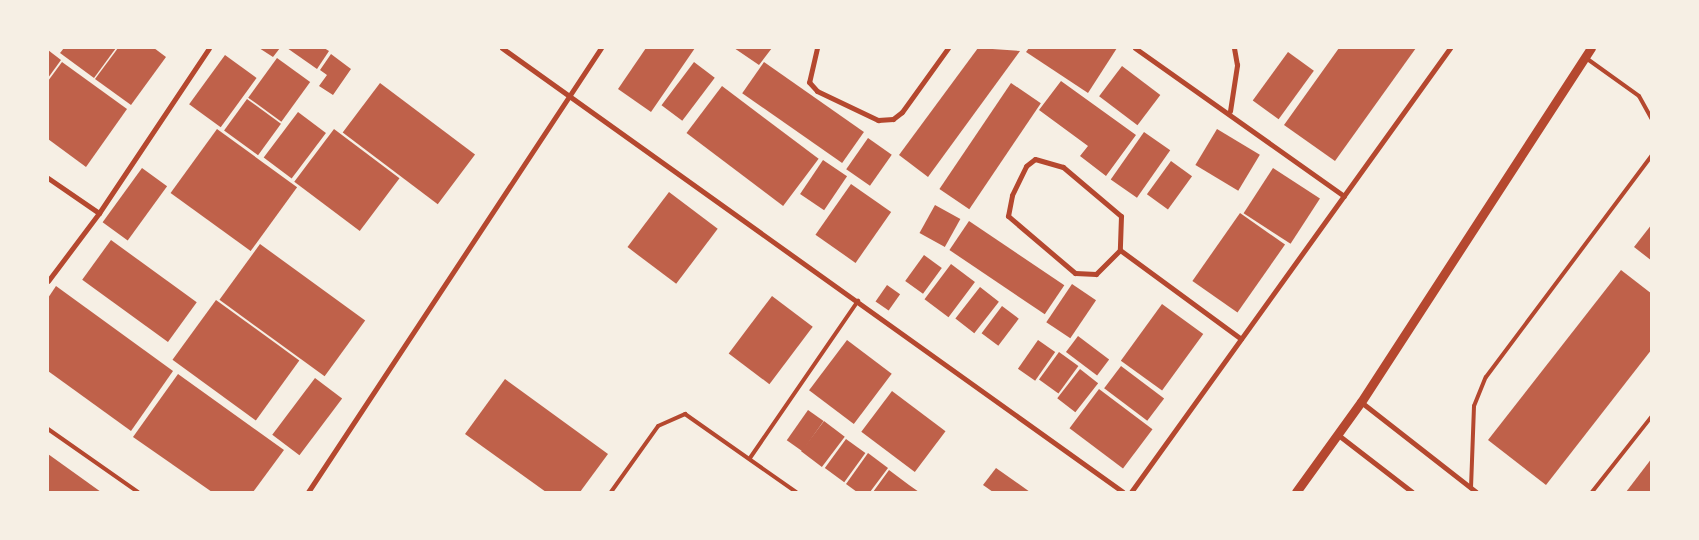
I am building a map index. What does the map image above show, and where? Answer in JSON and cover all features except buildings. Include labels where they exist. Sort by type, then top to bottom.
[{"type":"street","points":[[48,281],[100,214],[208,48]]},
{"type":"street","points":[[502,48],[566,96],[858,301],[1122,492]]},
{"type":"street","points":[[308,492],[566,96],[601,48]]},
{"type":"street","points":[[817,48],[808,82],[817,91],[878,120],[893,119],[902,112],[948,48]]},
{"type":"street","points":[[1135,48],[1230,111],[1344,196]]},
{"type":"street","points":[[1230,111],[1237,65],[1234,48]]},
{"type":"street","points":[[1131,492],[1450,48]]},
{"type":"street","points":[[1296,492],[1361,402],[1591,48]]},
{"type":"street","points":[[1036,159],[1055,163],[1112,204],[1122,216],[1120,250],[1096,274],[1081,276],[1012,224],[1008,206],[1026,166],[1036,159]]},
{"type":"street","points":[[48,178],[100,214]]},
{"type":"street","points":[[1120,250],[1241,339]]},
{"type":"street","points":[[1361,402],[1472,491]]},
{"type":"street","points":[[1337,434],[1412,492]]},
{"type":"lane","points":[[1586,58],[1639,96],[1652,119]]},
{"type":"lane","points":[[1472,491],[1474,406],[1486,378],[1652,156]]},
{"type":"lane","points":[[750,458],[858,301]]},
{"type":"lane","points":[[611,492],[658,426],[672,418],[685,414],[796,492]]},
{"type":"lane","points":[[1592,492],[1652,416]]},
{"type":"lane","points":[[48,429],[138,492]]}]
